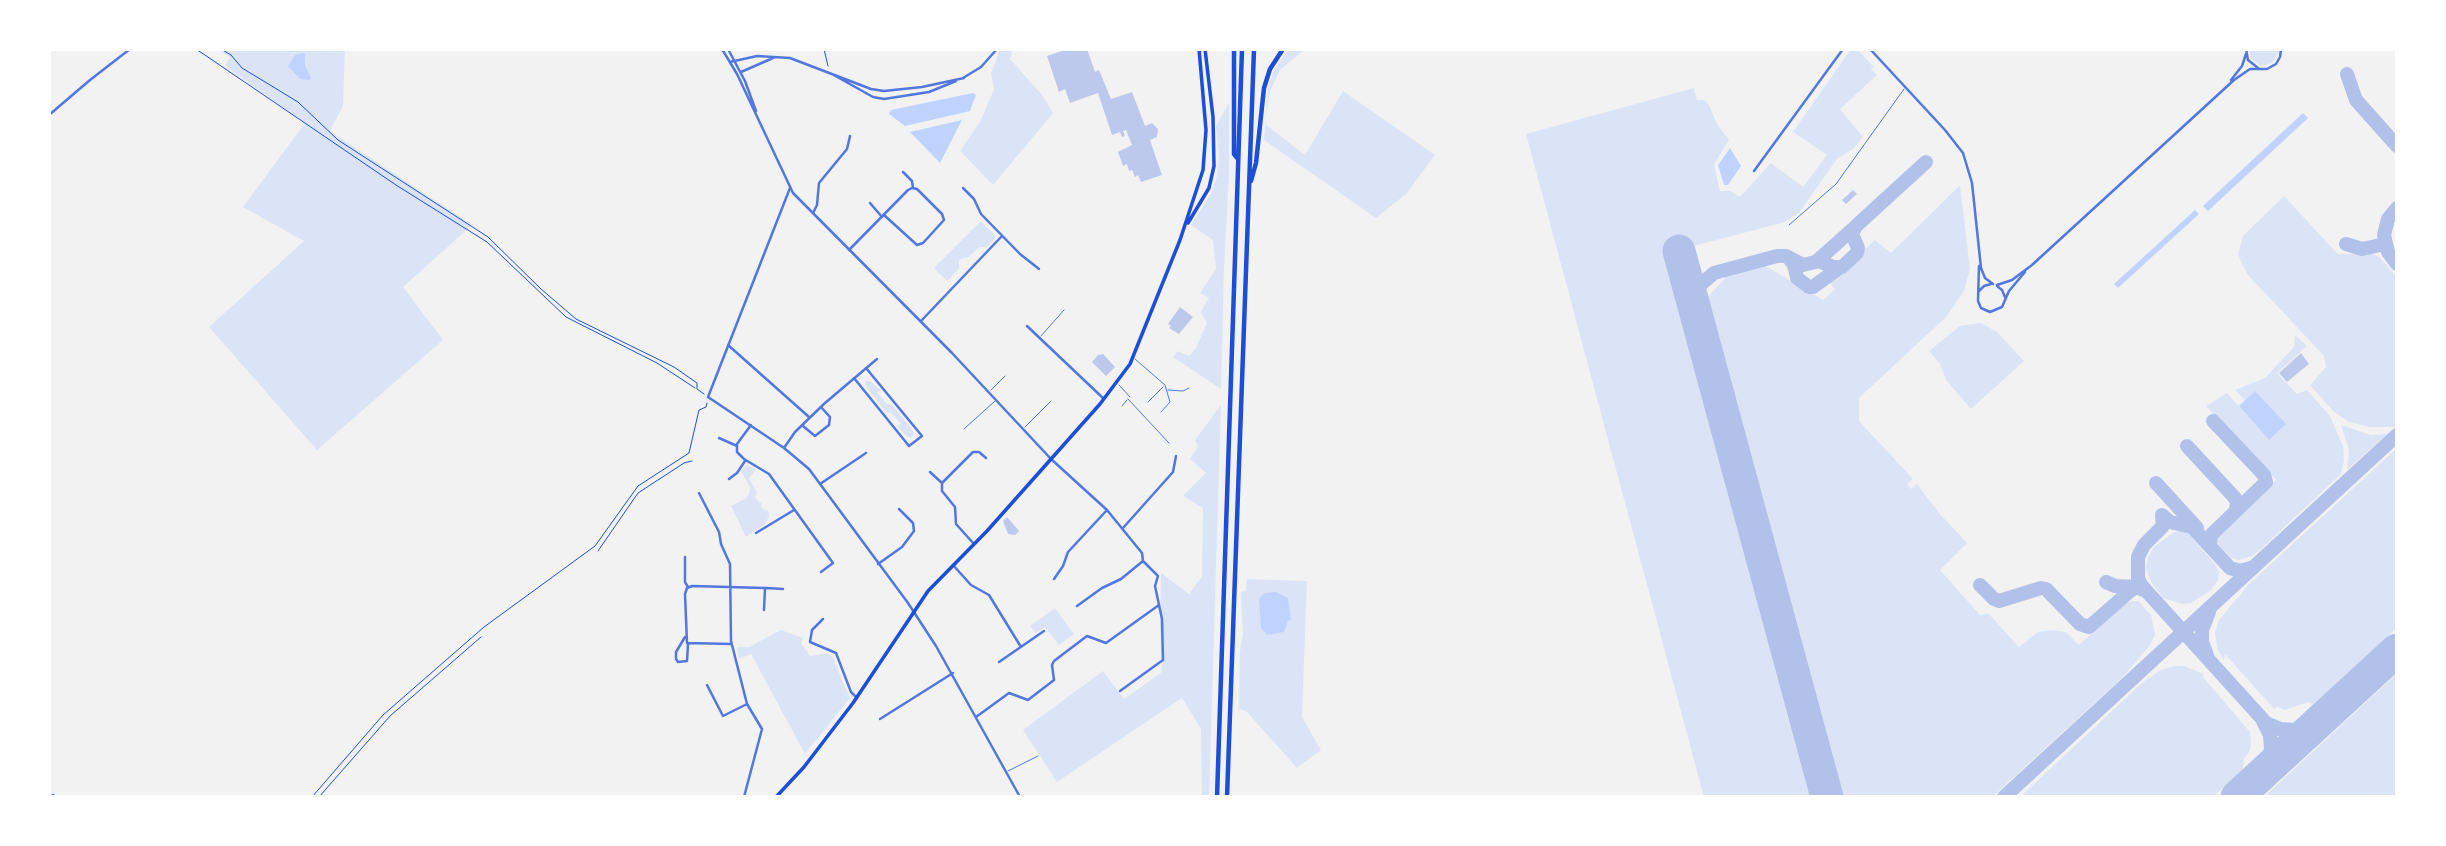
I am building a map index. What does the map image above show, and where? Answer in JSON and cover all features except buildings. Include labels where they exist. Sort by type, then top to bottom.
[{"type":"highway","points":[[1234,49],[1234,154],[1238,159]]},
{"type":"highway","points":[[1217,797],[1242,49]]},
{"type":"highway","points":[[1227,797],[1254,49]]},
{"type":"highway","points":[[1249,192],[1256,163],[1264,88],[1270,69],[1283,49]]},
{"type":"main road","points":[[777,797],[808,763],[857,698],[928,591],[974,544],[1104,399],[1133,358],[1180,240],[1198,188],[1207,148],[1199,49]]},
{"type":"main road","points":[[1180,240],[1209,188],[1213,173],[1214,131],[1205,49]]},
{"type":"street","points":[[49,115],[130,49]]},
{"type":"street","points":[[722,49],[733,62]]},
{"type":"street","points":[[728,49],[790,188],[1051,459],[1107,510],[1143,554],[1143,561],[1158,576],[1156,586],[1163,660],[1121,691]]},
{"type":"street","points":[[827,71],[873,97],[884,99],[933,91],[964,78],[984,65],[996,49]]},
{"type":"street","points":[[1754,171],[1843,49]]},
{"type":"street","points":[[1870,49],[1951,136],[1965,158],[1972,183],[1982,272],[1987,281],[2003,291],[2005,300]]},
{"type":"street","points":[[1979,251],[1978,303],[1986,311],[1998,311],[2009,290],[2032,265],[2224,88],[2248,71],[2269,68],[2276,64],[2281,49]]},
{"type":"street","points":[[2246,51],[2250,63],[2259,69]]},
{"type":"street","points":[[2224,88],[2242,66],[2246,51]]},
{"type":"street","points":[[733,62],[757,56],[794,59],[871,89],[884,91],[922,87],[964,78]]},
{"type":"street","points":[[739,73],[777,58]]},
{"type":"street","points":[[813,213],[817,205],[819,183],[847,149],[850,136]]},
{"type":"street","points":[[870,203],[913,243],[918,246],[923,243],[941,225],[944,218],[913,188],[912,181],[903,172]]},
{"type":"street","points":[[790,188],[708,397],[784,448],[805,465],[820,484],[914,612],[953,673],[1020,797]]},
{"type":"street","points":[[849,250],[913,188]]},
{"type":"street","points":[[963,188],[974,199],[981,214],[1020,254],[1039,269]]},
{"type":"street","points":[[921,321],[1002,236]]},
{"type":"street","points":[[1979,293],[1984,286],[2012,279],[2032,265]]},
{"type":"street","points":[[1027,326],[1104,399]]},
{"type":"street","points":[[728,345],[810,418]]},
{"type":"street","points":[[784,448],[802,425],[877,359]]},
{"type":"street","points":[[854,378],[909,446],[922,436],[866,368]]},
{"type":"street","points":[[802,425],[813,436],[820,435],[831,421],[821,407]]},
{"type":"street","points":[[751,425],[737,446],[738,454],[767,472],[833,564],[821,572]]},
{"type":"street","points":[[719,438],[737,446]]},
{"type":"street","points":[[974,544],[956,524],[955,507],[942,491],[942,484],[973,452],[979,452],[986,458]]},
{"type":"street","points":[[820,484],[866,453]]},
{"type":"street","points":[[1123,527],[1173,472],[1176,456]]},
{"type":"street","points":[[729,479],[746,461]]},
{"type":"street","points":[[930,472],[942,484]]},
{"type":"street","points":[[699,493],[719,533],[730,564],[731,643],[747,704],[762,731],[744,797]]},
{"type":"street","points":[[878,564],[902,547],[914,531],[913,523],[899,509]]},
{"type":"street","points":[[755,533],[778,522],[794,510]]},
{"type":"street","points":[[1054,579],[1068,552],[1107,510]]},
{"type":"street","points":[[685,557],[684,582],[688,587]]},
{"type":"street","points":[[1077,606],[1102,588],[1121,579],[1143,561]]},
{"type":"street","points":[[953,565],[971,585],[989,595],[1021,647]]},
{"type":"street","points":[[688,587],[783,589]]},
{"type":"street","points":[[685,638],[676,652],[677,662],[686,662],[688,644],[685,638],[685,594],[688,587]]},
{"type":"street","points":[[764,610],[765,588]]},
{"type":"street","points":[[976,717],[1009,693],[1023,700],[1029,699],[1055,680],[1052,665],[1054,660],[1087,636],[1106,643],[1159,605]]},
{"type":"street","points":[[823,619],[811,630],[810,642],[836,653],[851,692],[857,698]]},
{"type":"street","points":[[999,662],[1044,631]]},
{"type":"street","points":[[688,644],[731,643]]},
{"type":"street","points":[[880,719],[953,673]]},
{"type":"street","points":[[707,685],[723,716],[747,704]]},
{"type":"lane","points":[[1789,225],[1836,184],[1905,87]]},
{"type":"lane","points":[[1039,338],[1064,310]]},
{"type":"lane","points":[[1133,358],[1165,386],[1170,402],[1161,412]]},
{"type":"lane","points":[[989,392],[1005,376]]},
{"type":"lane","points":[[1117,383],[1169,443]]},
{"type":"lane","points":[[1148,402],[1165,386]]},
{"type":"lane","points":[[1166,390],[1183,391],[1189,388]]},
{"type":"lane","points":[[1122,406],[1128,398]]},
{"type":"lane","points":[[964,429],[996,400]]},
{"type":"lane","points":[[1024,429],[1051,401]]},
{"type":"lane","points":[[1006,772],[1038,756]]},
{"type":"path","points":[[195,49],[403,189],[487,242],[535,290],[570,320],[657,363],[708,397]]},
{"type":"path","points":[[221,49],[231,55],[242,68],[289,96],[338,140],[491,239],[541,289],[576,319],[674,367],[697,383],[697,389]]},
{"type":"path","points":[[824,49],[827,71]]},
{"type":"path","points":[[312,797],[383,715],[484,627],[595,546],[638,486],[689,453],[699,410],[706,407]]},
{"type":"path","points":[[598,551],[638,493],[684,463],[692,461]]},
{"type":"path","points":[[319,797],[390,716],[481,637]]},
{"type":"shaded area","points":[[217,49],[345,49],[343,106],[330,131],[472,225],[403,287],[443,340],[317,450],[209,327],[304,241],[243,207],[305,123],[225,66],[230,57]]},
{"type":"shaded area","points":[[1000,49],[1013,49],[1010,59],[1042,95],[1053,113],[993,185],[960,151],[981,120],[994,89],[991,74]]},
{"type":"shaded area","points":[[1289,49],[1305,49],[1280,70],[1270,91],[1265,121],[1268,88],[1274,70]]},
{"type":"shaded area","points":[[1851,49],[1857,49],[1874,67],[1871,69],[1877,75],[1840,109],[1863,137],[1853,149],[1837,159],[1799,213],[1785,222],[1667,253],[1815,797],[1704,797],[1526,134],[1694,88],[1697,100],[1704,100],[1709,105],[1717,124],[1729,140],[1714,164],[1720,191],[1730,191],[1740,197],[1771,163],[1803,187],[1827,155],[1793,132]]},
{"type":"shaded area","points":[[2249,49],[2278,49],[2278,53],[2272,63],[2261,66],[2251,59]]},
{"type":"shaded area","points":[[1343,91],[1435,155],[1406,194],[1376,218],[1264,140],[1265,124],[1305,155]]},
{"type":"shaded area","points":[[1229,103],[1221,389],[1173,357],[1178,351],[1189,356],[1196,348],[1207,323],[1201,312],[1209,298],[1200,293],[1216,269],[1213,240],[1191,225],[1212,192],[1217,176],[1219,155],[1216,126]]},
{"type":"shaded area","points":[[1960,185],[1970,269],[1964,291],[1946,317],[1859,398],[1859,421],[1913,479],[1907,484],[1911,489],[1917,484],[1967,543],[1940,570],[1980,615],[1988,613],[2019,647],[2038,632],[2053,630],[2066,632],[2079,645],[2126,603],[2132,601],[2138,601],[2151,615],[2155,635],[2123,677],[1992,797],[1837,797],[1704,301],[1728,275],[1764,265],[1823,300],[1835,289],[1829,282],[1875,240],[1891,253]]},
{"type":"shaded area","points":[[2284,196],[2336,252],[2378,256],[2397,277],[2397,424],[2394,427],[2369,427],[2349,422],[2333,411],[2310,385],[2326,367],[2324,356],[2248,275],[2242,264],[2238,254],[2243,236]]},
{"type":"shaded area","points":[[981,221],[995,235],[995,239],[987,247],[979,247],[969,257],[962,258],[959,261],[959,269],[947,281],[934,268]]},
{"type":"shaded area","points":[[1981,323],[1997,332],[2024,361],[1971,409],[1946,380],[1940,364],[1929,351],[1960,326]]},
{"type":"shaded area","points":[[2295,335],[2307,346],[2277,373],[2297,394],[2307,390],[2330,416],[2343,446],[2341,474],[2260,550],[2239,560],[2231,558],[2219,545],[2216,537],[2276,480],[2206,406],[2227,393],[2269,440],[2255,391],[2245,400],[2235,390],[2265,378],[2294,347]]},
{"type":"shaded area","points":[[869,380],[881,391],[877,392],[887,404],[892,405],[911,428],[914,433],[912,438],[906,436],[897,426],[901,424],[891,413],[886,412],[866,387],[865,382]]},
{"type":"shaded area","points":[[1221,405],[1209,797],[1202,797],[1201,729],[1182,698],[1057,782],[1023,730],[1103,671],[1124,699],[1162,672],[1161,573],[1189,594],[1202,576],[1203,508],[1183,496],[1206,473],[1190,459],[1198,446],[1195,440]]},
{"type":"shaded area","points":[[2341,425],[2371,435],[2387,434],[2347,470],[2349,450]]},
{"type":"shaded area","points":[[2397,448],[2397,628],[2313,705],[2309,702],[2285,710],[2277,707],[2274,709],[2225,654],[2224,660],[2218,650],[2215,633],[2219,620],[2249,584]]},
{"type":"shaded area","points":[[746,465],[756,469],[749,479],[757,492],[755,498],[762,504],[761,507],[769,512],[769,516],[765,524],[746,537],[731,506],[749,494],[750,487],[741,471]]},
{"type":"shaded area","points":[[2174,532],[2188,533],[2219,572],[2218,580],[2211,590],[2191,603],[2182,604],[2163,598],[2151,582],[2146,568],[2154,547]]},
{"type":"shaded area","points":[[1247,579],[1307,581],[1302,717],[1321,750],[1297,768],[1246,711],[1239,709],[1243,634],[1241,592],[1246,591]]},
{"type":"shaded area","points":[[1055,608],[1074,634],[1059,645],[1045,627],[1036,633],[1030,626]]},
{"type":"shaded area","points":[[781,630],[803,638],[801,643],[810,656],[827,653],[832,656],[850,698],[805,754],[751,654],[739,659],[737,647],[749,647]]},
{"type":"shaded area","points":[[2184,666],[2204,674],[2203,677],[2250,732],[2250,750],[2244,759],[2243,769],[2213,797],[2020,797],[2143,682],[2161,670]]},
{"type":"shaded area","points":[[2397,674],[2397,797],[2264,797],[2391,679]]},
{"type":"water","points":[[303,53],[311,78],[309,80],[300,79],[288,66],[295,55]]},
{"type":"water","points":[[973,93],[976,95],[970,111],[905,126],[889,114],[891,110]]},
{"type":"water","points":[[2303,113],[2308,118],[2208,211],[2203,206]]},
{"type":"water","points":[[962,120],[940,163],[910,132]]},
{"type":"water","points":[[1730,148],[1741,166],[1728,185],[1724,185],[1718,165]]},
{"type":"water","points":[[2195,210],[2199,214],[2118,288],[2114,284]]},
{"type":"water","points":[[2255,391],[2286,424],[2269,440],[2239,406]]},
{"type":"water","points":[[1276,592],[1288,598],[1291,620],[1284,632],[1267,635],[1261,628],[1259,599],[1265,593]]},
{"type":"taxiway","points":[[2347,74],[2356,100],[2397,146]]},
{"type":"taxiway","points":[[1693,304],[1699,286],[1714,273],[1777,256],[1786,256],[1803,265],[1819,261],[1833,267],[1842,267],[1857,253],[1858,248],[1852,234],[1856,226],[1926,162]]},
{"type":"taxiway","points":[[2397,208],[2388,219],[2384,235],[2388,252],[2397,264]]},
{"type":"taxiway","points":[[1817,261],[1854,228]]},
{"type":"taxiway","points":[[2346,244],[2362,249],[2385,244]]},
{"type":"taxiway","points":[[1789,258],[1797,278],[1809,287],[1813,287],[1839,268]]},
{"type":"taxiway","points":[[2210,546],[2211,535],[2266,482],[2264,475],[2213,421]]},
{"type":"taxiway","points":[[2004,797],[2397,435]]},
{"type":"taxiway","points":[[2187,446],[2235,498],[2236,511]]},
{"type":"taxiway","points":[[2156,483],[2197,528]]},
{"type":"taxiway","points":[[2162,515],[2163,526],[2144,545],[2138,557],[2138,578],[2141,585],[2266,723],[2280,729],[2296,730],[2313,725],[2326,716]]},
{"type":"taxiway","points":[[2162,515],[2170,522],[2192,527],[2230,568],[2240,571],[2254,567]]},
{"type":"taxiway","points":[[2106,582],[2115,586],[2139,587]]},
{"type":"taxiway","points":[[1980,585],[1999,601],[2041,588],[2046,589],[2080,624],[2089,627],[2130,591],[2137,587],[2146,591]]},
{"type":"taxiway","points":[[2207,655],[2202,642],[2202,630],[2209,612]]},
{"type":"taxiway","points":[[2258,778],[2271,749],[2270,735],[2263,721]]},
{"type":"runway","points":[[1679,251],[1827,797]]},
{"type":"runway","points":[[2237,797],[2397,650]]}]
